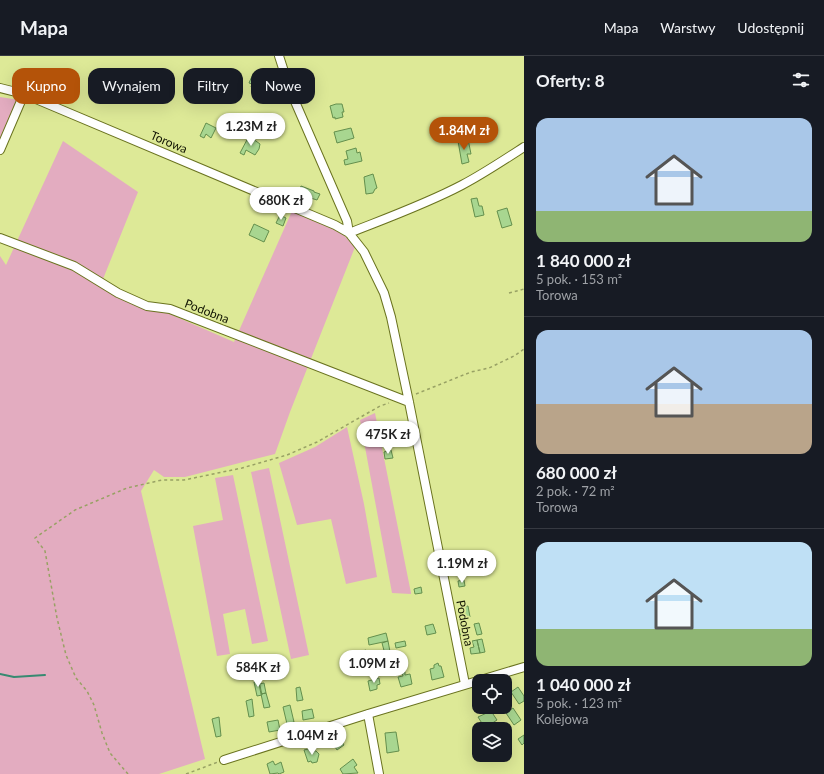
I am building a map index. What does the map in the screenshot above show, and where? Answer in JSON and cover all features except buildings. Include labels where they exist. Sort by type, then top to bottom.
[{"type":"street","points":[[279,56],[290,90],[347,221],[349,233],[408,210],[461,186],[524,147]]},
{"type":"street","name":"Torowa","points":[[0,88],[12,91]]},
{"type":"street","points":[[0,150],[20,104]]},
{"type":"street","name":"Torowa","points":[[48,104],[335,225],[349,233]]},
{"type":"street","name":"Podobna","points":[[349,233],[364,252],[384,293],[391,317],[406,399],[464,684]]},
{"type":"street","name":"Podobna","points":[[0,238],[74,266],[118,294],[147,306],[170,309],[406,399]]},
{"type":"street","points":[[224,760],[464,684],[523,669]]},
{"type":"street","points":[[368,714],[379,774]]},
{"type":"path","points":[[509,293],[524,289]]},
{"type":"path","points":[[128,774],[110,753],[102,733],[94,705],[87,691],[76,678],[66,655],[57,618],[45,551],[35,538],[76,510],[127,488],[162,480],[184,480],[242,468],[288,455],[317,442],[380,406],[406,399],[471,372],[489,368],[514,356],[524,349]]},
{"type":"path","points":[[186,774],[224,760]]},
{"type":"shaded area","points":[[0,97],[12,99],[12,104],[17,104],[0,144]]},
{"type":"shaded area","points":[[63,141],[138,192],[101,284],[234,342],[292,211],[342,233],[355,247],[275,454],[185,477],[164,477],[154,470],[141,491],[205,759],[159,774],[0,774],[0,256],[6,265]]},
{"type":"shaded area","points":[[375,413],[411,594],[392,593],[360,420]]},
{"type":"shaded area","points":[[347,427],[364,504],[377,577],[346,584],[331,519],[297,525],[279,463],[315,447]]},
{"type":"shaded area","points":[[269,468],[309,655],[291,659],[251,472]]},
{"type":"shaded area","points":[[233,475],[268,641],[252,644],[245,609],[223,614],[230,654],[217,656],[193,526],[223,520],[215,478]]},
{"type":"waterway","points":[[0,674],[14,677],[45,675]]}]
